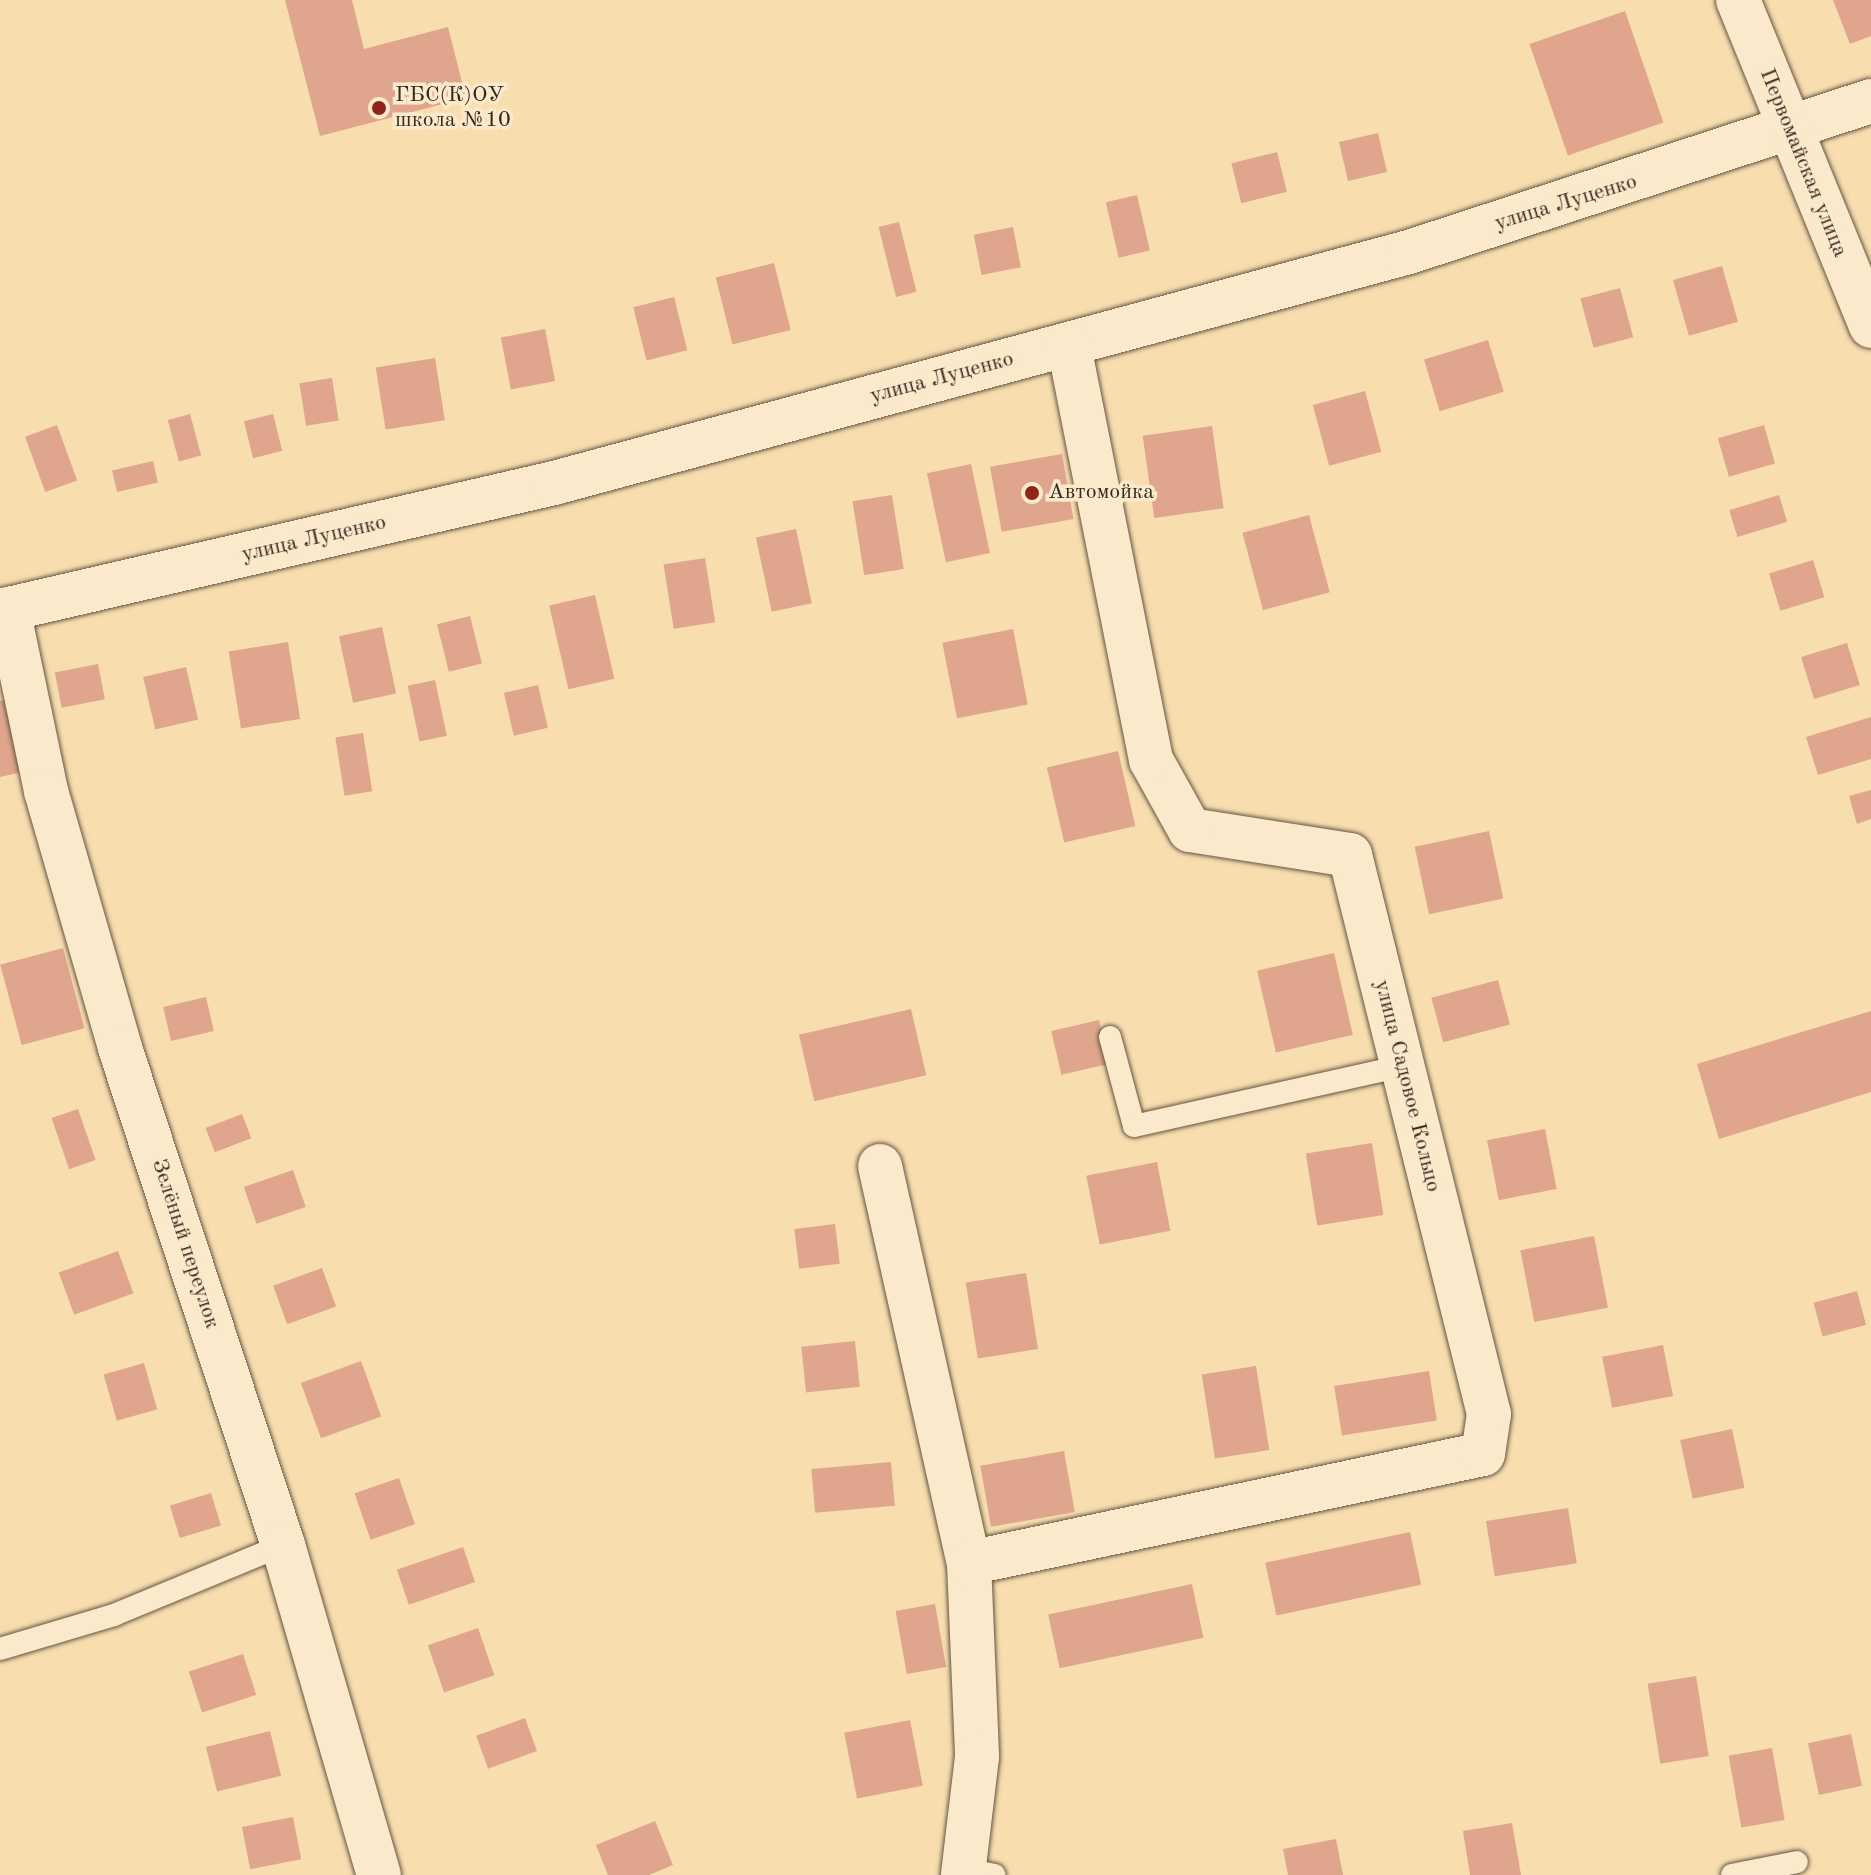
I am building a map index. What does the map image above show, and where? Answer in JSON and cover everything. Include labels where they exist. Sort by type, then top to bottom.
[{"type":"street","name":"Первомайская улица","points":[[1738,0],[1789,133],[1871,326]]},
{"type":"street","name":"улица Луценко","points":[[4,610],[554,483],[1409,252],[1789,133],[1871,101]]},
{"type":"street","name":"улица Садовое Кольцо","points":[[969,1563],[1483,1454],[1489,1414],[1350,855],[1190,830],[1151,760],[1069,344]]},
{"type":"street","name":"Зелёный переулок","points":[[4,610],[46,791],[120,1048],[283,1545],[379,1875]]},
{"type":"street","points":[[880,1166],[969,1563],[977,1757],[974,1873]]},
{"type":"lane","points":[[1110,1037],[1134,1126],[1402,1066]]},
{"type":"lane","points":[[0,1649],[114,1615],[283,1545]]},
{"type":"lane","points":[[1732,1875],[1797,1862]]},
{"type":"building","points":[[285,0],[352,0],[364,49],[448,27],[466,98],[320,136]]},
{"type":"building","points":[[1833,0],[1871,0],[1871,36],[1850,44]]},
{"type":"building","points":[[1625,11],[1663,123],[1568,155],[1530,44]]},
{"type":"building","points":[[1378,133],[1387,172],[1348,181],[1339,142]]},
{"type":"building","points":[[1277,152],[1287,192],[1241,203],[1231,163]]},
{"type":"building","points":[[1137,195],[1150,251],[1119,258],[1106,202]]},
{"type":"building","points":[[899,222],[916,292],[896,297],[879,227]]},
{"type":"building","points":[[1013,227],[1021,267],[982,275],[974,235]]},
{"type":"building","points":[[774,263],[791,330],[732,344],[716,278]]},
{"type":"building","points":[[1722,266],[1738,322],[1689,336],[1673,280]]},
{"type":"building","points":[[1620,288],[1633,337],[1594,348],[1580,299]]},
{"type":"building","points":[[674,297],[687,350],[647,361],[633,307]]},
{"type":"building","points":[[545,329],[555,381],[511,390],[501,338]]},
{"type":"building","points":[[1488,340],[1504,392],[1440,411],[1424,360]]},
{"type":"building","points":[[435,358],[445,420],[386,430],[376,367]]},
{"type":"building","points":[[332,378],[339,420],[306,426],[299,383]]},
{"type":"building","points":[[1365,391],[1381,452],[1329,466],[1313,405]]},
{"type":"building","points":[[190,414],[201,456],[179,461],[168,420]]},
{"type":"building","points":[[273,414],[282,451],[253,458],[244,421]]},
{"type":"building","points":[[57,425],[77,480],[45,492],[25,437]]},
{"type":"building","points":[[1764,425],[1775,463],[1729,477],[1718,438]]},
{"type":"building","points":[[1212,426],[1224,508],[1154,518],[1143,436]]},
{"type":"building","name":"Автомойка","points":[[1062,454],[1073,519],[1002,532],[990,467]]},
{"type":"building","points":[[153,461],[158,482],[117,492],[112,470]]},
{"type":"building","points":[[971,464],[990,553],[946,562],[927,473]]},
{"type":"building","points":[[892,495],[904,569],[864,575],[852,501]]},
{"type":"building","points":[[1779,495],[1787,522],[1737,537],[1729,510]]},
{"type":"building","points":[[1309,515],[1330,592],[1263,610],[1242,533]]},
{"type":"building","points":[[796,529],[812,603],[772,612],[756,538]]},
{"type":"building","points":[[705,558],[715,622],[674,629],[664,565]]},
{"type":"building","points":[[1813,560],[1824,597],[1780,611],[1769,573]]},
{"type":"building","points":[[595,595],[614,679],[569,689],[549,606]]},
{"type":"building","points":[[470,616],[482,664],[449,672],[437,624]]},
{"type":"building","points":[[382,627],[396,694],[353,703],[339,636]]},
{"type":"building","points":[[1013,629],[1028,705],[957,718],[942,643]]},
{"type":"building","points":[[288,642],[300,719],[241,728],[229,651]]},
{"type":"building","points":[[1847,643],[1860,685],[1814,699],[1801,657]]},
{"type":"building","points":[[98,664],[105,699],[62,708],[55,672]]},
{"type":"building","points":[[186,667],[198,720],[155,730],[143,677]]},
{"type":"building","points":[[435,680],[447,736],[419,742],[408,686]]},
{"type":"building","points":[[538,685],[548,728],[514,736],[504,693]]},
{"type":"building","points":[[4,700],[22,772],[0,777],[0,701]]},
{"type":"building","points":[[1871,717],[1871,759],[1818,775],[1806,737]]},
{"type":"building","points":[[363,733],[372,791],[345,796],[335,737]]},
{"type":"building","points":[[1118,751],[1135,826],[1064,842],[1047,767]]},
{"type":"building","points":[[1871,790],[1871,819],[1857,824],[1849,796]]},
{"type":"building","points":[[1489,831],[1503,898],[1429,914],[1415,847]]},
{"type":"building","points":[[63,948],[84,1028],[22,1045],[0,965]]},
{"type":"building","points":[[1334,953],[1353,1035],[1276,1053],[1257,971]]},
{"type":"building","points":[[1498,980],[1510,1024],[1443,1042],[1431,998]]},
{"type":"building","points":[[206,997],[214,1031],[171,1041],[163,1007]]},
{"type":"building","points":[[911,1009],[926,1075],[814,1101],[799,1035]]},
{"type":"building","points":[[1871,1011],[1871,1092],[1719,1139],[1697,1064]]},
{"type":"building","points":[[1099,1020],[1109,1064],[1061,1075],[1051,1031]]},
{"type":"building","points":[[78,1109],[96,1160],[69,1169],[52,1118]]},
{"type":"building","points":[[242,1114],[251,1138],[215,1152],[206,1128]]},
{"type":"building","points":[[1545,1129],[1557,1189],[1499,1200],[1487,1140]]},
{"type":"building","points":[[1372,1143],[1383,1215],[1317,1226],[1306,1153]]},
{"type":"building","points":[[1157,1162],[1170,1231],[1100,1244],[1086,1176]]},
{"type":"building","points":[[293,1170],[306,1207],[257,1224],[244,1187]]},
{"type":"building","points":[[835,1224],[840,1264],[799,1269],[794,1229]]},
{"type":"building","points":[[1594,1236],[1608,1308],[1534,1322],[1520,1250]]},
{"type":"building","points":[[118,1251],[133,1293],[74,1315],[59,1273]]},
{"type":"building","points":[[322,1268],[336,1307],[287,1324],[273,1286]]},
{"type":"building","points":[[1026,1273],[1038,1349],[978,1359],[966,1283]]},
{"type":"building","points":[[1857,1291],[1866,1325],[1823,1336],[1814,1303]]},
{"type":"building","points":[[855,1341],[860,1387],[806,1392],[801,1347]]},
{"type":"building","points":[[1663,1345],[1673,1396],[1612,1408],[1602,1357]]},
{"type":"building","points":[[361,1361],[381,1416],[321,1438],[301,1383]]},
{"type":"building","points":[[144,1363],[157,1409],[117,1421],[104,1375]]},
{"type":"building","points":[[1256,1366],[1269,1450],[1215,1459],[1202,1375]]},
{"type":"building","points":[[1429,1371],[1437,1420],[1342,1435],[1334,1386]]},
{"type":"building","points":[[1732,1429],[1744,1488],[1693,1499],[1680,1440]]},
{"type":"building","points":[[1064,1451],[1075,1512],[991,1527],[980,1466]]},
{"type":"building","points":[[891,1462],[895,1506],[815,1513],[811,1469]]},
{"type":"building","points":[[399,1478],[415,1524],[371,1540],[355,1493]]},
{"type":"building","points":[[211,1493],[221,1526],[180,1538],[170,1506]]},
{"type":"building","points":[[1568,1508],[1577,1563],[1495,1576],[1486,1521]]},
{"type":"building","points":[[1410,1532],[1421,1585],[1276,1616],[1265,1563]]},
{"type":"building","points":[[463,1547],[475,1582],[409,1605],[397,1570]]},
{"type":"building","points":[[1192,1584],[1203,1638],[1060,1668],[1048,1615]]},
{"type":"building","points":[[935,1604],[946,1667],[907,1674],[896,1611]]},
{"type":"building","points":[[478,1628],[494,1675],[444,1693],[428,1645]]},
{"type":"building","points":[[243,1654],[256,1695],[202,1713],[189,1672]]},
{"type":"building","points":[[1696,1676],[1709,1756],[1660,1764],[1648,1684]]},
{"type":"building","points":[[525,1718],[537,1751],[488,1769],[476,1736]]},
{"type":"building","points":[[910,1720],[923,1786],[857,1799],[844,1733]]},
{"type":"building","points":[[270,1731],[281,1776],[217,1792],[206,1747]]},
{"type":"building","points":[[1851,1734],[1862,1786],[1819,1795],[1808,1743]]},
{"type":"building","points":[[1772,1748],[1785,1820],[1741,1828],[1729,1756]]},
{"type":"building","points":[[293,1817],[301,1859],[250,1869],[242,1827]]},
{"type":"building","points":[[655,1821],[673,1865],[649,1875],[608,1875],[596,1845]]},
{"type":"building","points":[[1512,1823],[1521,1875],[1470,1875],[1463,1831]]},
{"type":"building","points":[[1336,1839],[1343,1875],[1288,1875],[1283,1849]]},
{"type":"place","name":"ГБС(К)ОУ школа №10","points":[[379,108]]},
{"type":"place","name":"Автомойка","points":[[1032,493]]}]
